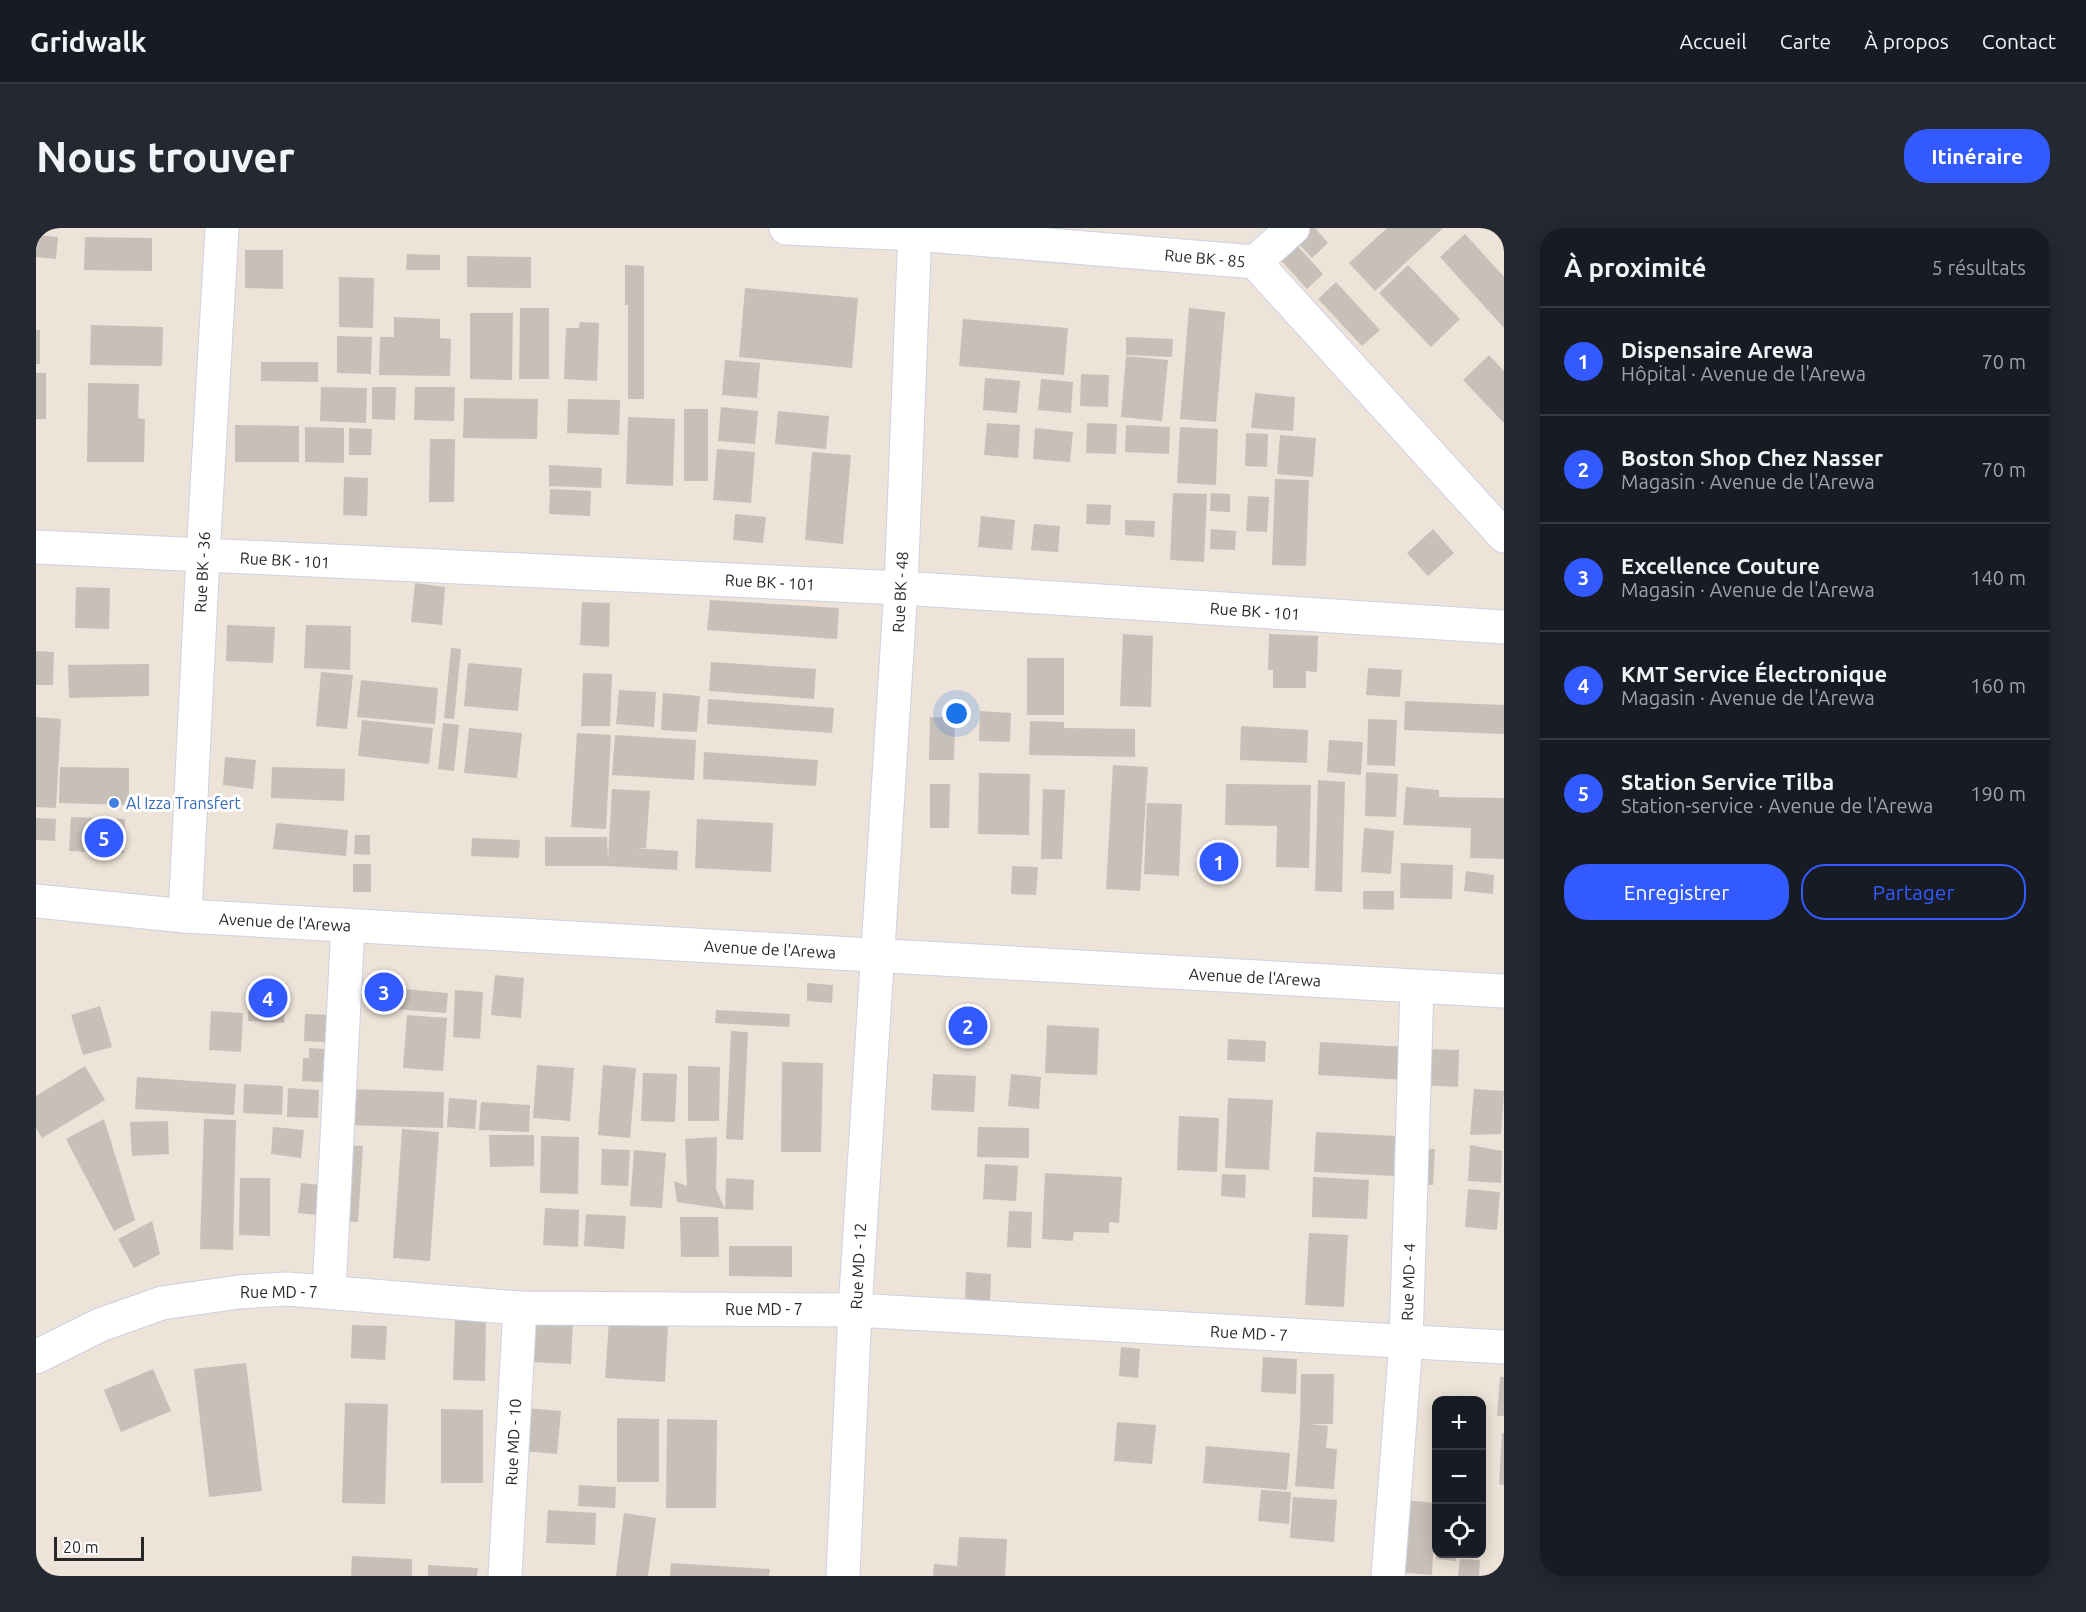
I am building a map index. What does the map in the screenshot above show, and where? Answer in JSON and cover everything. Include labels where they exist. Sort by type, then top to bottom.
[{"type":"street","name":"Rue BK - 36","points":[[184,916],[202,556],[222,228]]},
{"type":"street","name":"Rue BK - 85","points":[[786,228],[915,231],[1255,262],[1504,536]]},
{"type":"street","points":[[1255,262],[1293,228]]},
{"type":"street","name":"Rue BK - 48","points":[[877,955],[901,588],[915,231]]},
{"type":"street","name":"Rue BK - 101","points":[[36,547],[901,588],[1504,627]]},
{"type":"street","name":"Avenue de l'Arewa","points":[[36,901],[184,916],[1504,991]]},
{"type":"street","points":[[329,1292],[348,925]]},
{"type":"street","name":"Rue MD - 12","points":[[843,1576],[855,1310],[877,955]]},
{"type":"street","name":"Rue MD - 4","points":[[1388,1576],[1406,1342],[1417,987]]},
{"type":"street","name":"Rue MD - 7","points":[[36,1357],[100,1325],[162,1303],[239,1292],[287,1289],[520,1308],[855,1310],[1504,1347]]},
{"type":"street","name":"Rue MD - 10","points":[[505,1576],[520,1308]]},
{"type":"building","points":[[1305,228],[1315,228],[1328,243],[1312,258],[1294,239]]},
{"type":"building","points":[[1387,228],[1443,228],[1375,291],[1349,263]]},
{"type":"building","points":[[1465,234],[1504,277],[1504,328],[1440,257]]},
{"type":"building","points":[[36,235],[58,237],[56,259],[36,257]]},
{"type":"building","points":[[85,237],[152,238],[152,271],[84,270]]},
{"type":"building","points":[[1295,243],[1323,274],[1307,289],[1279,258]]},
{"type":"building","points":[[245,250],[283,250],[283,289],[245,288]]},
{"type":"building","points":[[407,254],[440,255],[440,270],[406,270]]},
{"type":"building","points":[[467,256],[531,257],[531,288],[467,287]]},
{"type":"building","points":[[625,265],[644,266],[644,399],[628,399],[628,305],[625,305]]},
{"type":"building","points":[[1408,265],[1460,319],[1431,347],[1379,293]]},
{"type":"building","points":[[339,277],[374,278],[373,328],[339,327]]},
{"type":"building","points":[[1336,282],[1380,330],[1362,346],[1318,299]]},
{"type":"building","points":[[745,288],[858,298],[852,368],[739,357]]},
{"type":"building","points":[[520,308],[549,308],[549,379],[519,379]]},
{"type":"building","points":[[1189,308],[1225,312],[1216,422],[1180,419]]},
{"type":"building","points":[[470,313],[513,313],[512,380],[470,379]]},
{"type":"building","points":[[394,317],[440,319],[440,338],[451,339],[450,376],[379,375],[380,337],[394,337]]},
{"type":"building","points":[[963,319],[1068,328],[1064,375],[959,366]]},
{"type":"building","points":[[580,322],[599,323],[597,381],[564,379],[566,328],[579,328]]},
{"type":"building","points":[[91,325],[163,327],[162,366],[90,365]]},
{"type":"building","points":[[36,330],[40,330],[40,364],[36,364]]},
{"type":"building","points":[[337,336],[372,337],[371,374],[337,373]]},
{"type":"building","points":[[1126,337],[1173,339],[1172,357],[1126,355]]},
{"type":"building","points":[[1489,355],[1504,371],[1504,423],[1463,380]]},
{"type":"building","points":[[1126,356],[1168,360],[1162,421],[1121,417]]},
{"type":"building","points":[[725,360],[760,363],[757,398],[722,395]]},
{"type":"building","points":[[261,362],[318,362],[318,382],[261,381]]},
{"type":"building","points":[[36,373],[46,373],[46,419],[36,419]]},
{"type":"building","points":[[1081,374],[1109,375],[1108,407],[1080,406]]},
{"type":"building","points":[[985,378],[1020,381],[1017,413],[983,410]]},
{"type":"building","points":[[1041,379],[1073,382],[1071,413],[1038,410]]},
{"type":"building","points":[[88,383],[139,384],[138,418],[145,419],[144,462],[87,462]]},
{"type":"building","points":[[321,387],[367,388],[366,423],[320,421]]},
{"type":"building","points":[[372,387],[396,387],[395,420],[372,419]]},
{"type":"building","points":[[415,387],[455,387],[454,421],[414,420]]},
{"type":"building","points":[[1255,393],[1295,397],[1293,431],[1251,428]]},
{"type":"building","points":[[464,398],[538,399],[537,439],[463,438]]},
{"type":"building","points":[[568,399],[620,400],[619,435],[567,433]]},
{"type":"building","points":[[721,407],[758,411],[755,444],[718,441]]},
{"type":"building","points":[[684,409],[708,409],[708,481],[684,481]]},
{"type":"building","points":[[778,411],[829,416],[826,449],[775,444]]},
{"type":"building","points":[[628,417],[675,419],[673,486],[626,484]]},
{"type":"building","points":[[987,423],[1020,425],[1018,458],[984,455]]},
{"type":"building","points":[[1087,423],[1117,424],[1116,454],[1086,453]]},
{"type":"building","points":[[235,425],[299,426],[299,462],[235,462]]},
{"type":"building","points":[[1126,425],[1170,427],[1169,454],[1125,452]]},
{"type":"building","points":[[305,427],[344,428],[344,463],[305,462]]},
{"type":"building","points":[[1180,427],[1218,429],[1216,485],[1177,483]]},
{"type":"building","points":[[349,428],[372,429],[371,455],[349,455]]},
{"type":"building","points":[[1035,428],[1073,432],[1070,462],[1033,459]]},
{"type":"building","points":[[1246,433],[1268,434],[1267,467],[1245,466]]},
{"type":"building","points":[[1280,435],[1316,438],[1313,477],[1277,474]]},
{"type":"building","points":[[430,439],[455,439],[454,502],[429,502]]},
{"type":"building","points":[[717,449],[755,452],[751,503],[713,500]]},
{"type":"building","points":[[812,452],[851,455],[843,544],[805,540]]},
{"type":"building","points":[[549,465],[602,468],[601,488],[549,486]]},
{"type":"building","points":[[344,477],[368,478],[367,516],[343,515]]},
{"type":"building","points":[[1275,479],[1309,480],[1306,566],[1272,565]]},
{"type":"building","points":[[550,489],[591,491],[590,516],[549,514]]},
{"type":"building","points":[[1173,493],[1207,494],[1204,562],[1170,560]]},
{"type":"building","points":[[1211,493],[1230,494],[1230,512],[1210,511]]},
{"type":"building","points":[[1248,496],[1269,497],[1267,532],[1246,531]]},
{"type":"building","points":[[1087,504],[1111,505],[1110,525],[1086,524]]},
{"type":"building","points":[[735,514],[766,517],[763,543],[733,540]]},
{"type":"building","points":[[981,516],[1015,520],[1012,550],[978,547]]},
{"type":"building","points":[[1125,520],[1155,521],[1154,537],[1125,535]]},
{"type":"building","points":[[1034,524],[1060,526],[1058,552],[1031,550]]},
{"type":"building","points":[[1211,529],[1236,531],[1235,550],[1210,549]]},
{"type":"building","points":[[1433,529],[1454,553],[1428,576],[1407,553]]},
{"type":"building","points":[[415,583],[445,587],[442,625],[411,622]]},
{"type":"building","points":[[76,587],[110,588],[109,629],[75,628]]},
{"type":"building","points":[[710,600],[839,608],[837,639],[707,630]]},
{"type":"building","points":[[582,602],[610,603],[609,647],[580,645]]},
{"type":"building","points":[[227,625],[275,627],[273,663],[226,661]]},
{"type":"building","points":[[306,625],[351,626],[350,670],[304,668]]},
{"type":"building","points":[[1123,634],[1153,636],[1151,707],[1120,706]]},
{"type":"building","points":[[1269,634],[1318,636],[1317,672],[1306,671],[1306,688],[1273,688],[1273,670],[1268,670]]},
{"type":"building","points":[[451,648],[461,649],[454,719],[444,718]]},
{"type":"building","points":[[36,651],[54,652],[53,685],[36,685]]},
{"type":"building","points":[[1027,658],[1064,658],[1064,715],[1027,715]]},
{"type":"building","points":[[711,662],[816,669],[814,699],[709,691]]},
{"type":"building","points":[[468,663],[522,668],[518,711],[464,706]]},
{"type":"building","points":[[149,664],[149,696],[69,698],[68,665]]},
{"type":"building","points":[[1368,668],[1402,670],[1400,697],[1366,695]]},
{"type":"building","points":[[321,672],[353,675],[347,729],[316,726]]},
{"type":"building","points":[[583,673],[612,674],[610,726],[581,726]]},
{"type":"building","points":[[361,680],[438,688],[435,724],[357,717]]},
{"type":"building","points":[[619,690],[656,692],[654,727],[616,724]]},
{"type":"building","points":[[663,693],[700,696],[697,732],[661,730]]},
{"type":"building","points":[[708,699],[834,708],[832,733],[707,724]]},
{"type":"building","points":[[1405,701],[1504,705],[1504,734],[1404,730]]},
{"type":"building","points":[[980,711],[1011,713],[1010,742],[979,741]]},
{"type":"building","points":[[36,717],[61,719],[56,808],[36,807]]},
{"type":"building","points":[[930,717],[955,718],[954,760],[929,760]]},
{"type":"building","points":[[1368,719],[1397,720],[1395,766],[1367,765]]},
{"type":"building","points":[[362,720],[433,728],[429,764],[358,756]]},
{"type":"building","points":[[1030,721],[1064,722],[1064,728],[1135,729],[1135,757],[1029,755]]},
{"type":"building","points":[[443,723],[459,725],[454,771],[438,769]]},
{"type":"building","points":[[1241,726],[1308,730],[1307,763],[1240,760]]},
{"type":"building","points":[[469,728],[522,733],[517,778],[464,773]]},
{"type":"building","points":[[577,733],[611,735],[606,829],[571,827]]},
{"type":"building","points":[[615,735],[696,740],[694,780],[612,775]]},
{"type":"building","points":[[1329,740],[1363,742],[1361,775],[1327,772]]},
{"type":"building","points":[[704,752],[818,760],[816,786],[703,779]]},
{"type":"building","points":[[225,757],[256,760],[253,789],[223,785]]},
{"type":"building","points":[[1113,765],[1148,767],[1140,891],[1106,889]]},
{"type":"building","points":[[60,767],[129,768],[129,805],[59,803]]},
{"type":"building","points":[[272,767],[345,769],[344,801],[271,798]]},
{"type":"building","points":[[1366,772],[1398,774],[1396,817],[1365,816]]},
{"type":"building","points":[[979,773],[1030,774],[1029,835],[978,834]]},
{"type":"building","points":[[1318,780],[1345,782],[1342,892],[1315,891]]},
{"type":"building","points":[[930,784],[950,784],[949,828],[930,828]]},
{"type":"building","points":[[1226,784],[1311,785],[1309,868],[1276,867],[1277,826],[1225,825]]},
{"type":"building","points":[[1406,787],[1439,790],[1439,797],[1504,798],[1504,859],[1470,858],[1471,828],[1403,825]]},
{"type":"building","points":[[612,789],[650,791],[646,848],[634,848],[678,851],[677,870],[607,866],[545,866],[545,837],[607,837],[608,860]]},
{"type":"building","points":[[1043,789],[1065,790],[1062,859],[1041,859]]},
{"type":"building","points":[[1147,803],[1182,804],[1179,876],[1144,874]]},
{"type":"building","points":[[71,817],[125,819],[124,853],[69,851]]},
{"type":"building","points":[[36,818],[56,819],[55,841],[36,840]]},
{"type":"building","points":[[697,819],[773,823],[771,872],[695,868]]},
{"type":"building","points":[[276,823],[348,830],[346,856],[273,849]]},
{"type":"building","points":[[1364,828],[1394,831],[1391,874],[1361,872]]},
{"type":"building","points":[[355,835],[370,835],[370,855],[354,854]]},
{"type":"building","points":[[472,838],[520,840],[519,858],[471,856]]},
{"type":"building","points":[[1401,863],[1453,865],[1452,899],[1400,898]]},
{"type":"building","points":[[353,864],[371,864],[371,892],[353,892]]},
{"type":"building","points":[[1012,866],[1038,867],[1036,895],[1011,894]]},
{"type":"building","points":[[1466,871],[1494,875],[1493,894],[1464,891]]},
{"type":"building","points":[[1363,891],[1394,891],[1394,910],[1363,909]]},
{"type":"building","points":[[495,975],[524,978],[521,1018],[491,1015]]},
{"type":"building","points":[[807,983],[833,985],[832,1003],[807,1001]]},
{"type":"building","points":[[250,987],[286,990],[284,1023],[248,1021]]},
{"type":"building","points":[[383,987],[448,993],[446,1013],[381,1008]]},
{"type":"building","points":[[455,990],[483,992],[480,1039],[453,1037]]},
{"type":"building","points":[[100,1006],[112,1047],[83,1055],[71,1015]]},
{"type":"building","points":[[716,1010],[790,1014],[789,1027],[715,1023]]},
{"type":"building","points":[[211,1011],[243,1013],[241,1052],[209,1050]]},
{"type":"building","points":[[305,1014],[339,1015],[338,1043],[304,1041]]},
{"type":"building","points":[[407,1015],[447,1018],[443,1071],[403,1068]]},
{"type":"building","points":[[1047,1025],[1099,1028],[1097,1075],[1045,1073]]},
{"type":"building","points":[[731,1031],[748,1032],[743,1140],[726,1139]]},
{"type":"building","points":[[1228,1039],[1266,1041],[1265,1062],[1227,1060]]},
{"type":"building","points":[[1320,1042],[1407,1047],[1406,1080],[1318,1075]]},
{"type":"building","points":[[309,1048],[338,1050],[337,1083],[302,1081],[303,1058],[309,1058]]},
{"type":"building","points":[[1422,1049],[1459,1050],[1458,1087],[1420,1085]]},
{"type":"building","points":[[782,1062],[823,1063],[821,1152],[781,1152]]},
{"type":"building","points":[[537,1065],[574,1068],[570,1121],[533,1118]]},
{"type":"building","points":[[603,1065],[636,1068],[630,1138],[598,1135]]},
{"type":"building","points":[[85,1066],[105,1100],[42,1138],[36,1128],[36,1096]]},
{"type":"building","points":[[688,1066],[720,1067],[719,1121],[688,1121]]},
{"type":"building","points":[[643,1073],[677,1074],[675,1122],[641,1121]]},
{"type":"building","points":[[933,1074],[976,1076],[974,1112],[931,1110]]},
{"type":"building","points":[[1011,1074],[1041,1077],[1039,1109],[1008,1106]]},
{"type":"building","points":[[137,1077],[236,1084],[234,1115],[135,1109]]},
{"type":"building","points":[[244,1084],[283,1086],[282,1115],[243,1113]]},
{"type":"building","points":[[288,1088],[319,1090],[318,1118],[287,1117]]},
{"type":"building","points":[[348,1089],[444,1092],[443,1128],[347,1125]]},
{"type":"building","points":[[1474,1089],[1504,1091],[1501,1134],[1470,1135]]},
{"type":"building","points":[[449,1098],[477,1100],[475,1129],[447,1127]]},
{"type":"building","points":[[1228,1098],[1273,1100],[1269,1170],[1225,1168]]},
{"type":"building","points":[[481,1102],[530,1105],[529,1132],[479,1130]]},
{"type":"building","points":[[1179,1116],[1219,1118],[1217,1172],[1177,1170]]},
{"type":"building","points":[[104,1119],[135,1220],[114,1231],[66,1139]]},
{"type":"building","points":[[204,1119],[236,1120],[233,1250],[200,1249]]},
{"type":"building","points":[[168,1121],[169,1154],[132,1156],[130,1122]]},
{"type":"building","points":[[273,1127],[304,1130],[301,1158],[271,1154]]},
{"type":"building","points":[[978,1127],[1029,1128],[1029,1158],[977,1157]]},
{"type":"building","points":[[402,1129],[439,1132],[430,1261],[393,1258]]},
{"type":"building","points":[[1316,1132],[1398,1136],[1395,1176],[1314,1172]]},
{"type":"building","points":[[489,1135],[534,1135],[534,1166],[490,1167]]},
{"type":"building","points":[[541,1136],[579,1137],[578,1194],[540,1193]]},
{"type":"building","points":[[717,1137],[716,1189],[725,1209],[677,1202],[674,1181],[687,1186],[685,1139]]},
{"type":"building","points":[[344,1145],[363,1146],[358,1222],[340,1221]]},
{"type":"building","points":[[1470,1145],[1502,1151],[1501,1183],[1468,1181]]},
{"type":"building","points":[[1418,1148],[1435,1149],[1433,1185],[1416,1184]]},
{"type":"building","points":[[602,1149],[630,1150],[628,1186],[601,1185]]},
{"type":"building","points":[[634,1150],[666,1153],[662,1208],[630,1206]]},
{"type":"building","points":[[985,1164],[1018,1166],[1016,1201],[983,1199]]},
{"type":"building","points":[[1045,1173],[1122,1177],[1119,1223],[1109,1222],[1109,1233],[1074,1232],[1073,1241],[1042,1239]]},
{"type":"building","points":[[1222,1174],[1246,1175],[1245,1198],[1221,1196]]},
{"type":"building","points":[[1313,1177],[1369,1180],[1367,1219],[1312,1217]]},
{"type":"building","points":[[240,1178],[270,1178],[270,1236],[239,1235]]},
{"type":"building","points":[[726,1178],[754,1180],[753,1210],[725,1209]]},
{"type":"building","points":[[301,1183],[330,1186],[328,1216],[298,1213]]},
{"type":"building","points":[[1468,1189],[1500,1192],[1497,1230],[1465,1227]]},
{"type":"building","points":[[545,1208],[579,1210],[578,1247],[543,1245]]},
{"type":"building","points":[[1009,1211],[1032,1212],[1031,1248],[1007,1247]]},
{"type":"building","points":[[586,1214],[626,1216],[624,1249],[584,1246]]},
{"type":"building","points":[[680,1217],[718,1217],[719,1257],[681,1257]]},
{"type":"building","points":[[152,1221],[160,1254],[134,1268],[118,1239]]},
{"type":"building","points":[[1309,1233],[1348,1235],[1344,1307],[1305,1305]]},
{"type":"building","points":[[729,1246],[792,1246],[792,1277],[729,1276]]},
{"type":"building","points":[[966,1272],[991,1274],[990,1303],[965,1302]]},
{"type":"building","points":[[534,1318],[573,1320],[571,1364],[532,1362]]},
{"type":"building","points":[[455,1319],[486,1319],[485,1381],[453,1380]]},
{"type":"building","points":[[609,1321],[668,1325],[665,1382],[605,1378]]},
{"type":"building","points":[[352,1325],[387,1326],[385,1360],[351,1358]]},
{"type":"building","points":[[1121,1347],[1140,1349],[1138,1378],[1119,1376]]},
{"type":"building","points":[[1263,1357],[1297,1359],[1296,1394],[1261,1392]]},
{"type":"building","points":[[246,1363],[262,1491],[209,1497],[194,1369]]},
{"type":"building","points":[[153,1369],[171,1411],[121,1432],[104,1390]]},
{"type":"building","points":[[1301,1374],[1334,1374],[1333,1424],[1310,1424],[1328,1426],[1326,1448],[1337,1449],[1334,1489],[1295,1486]]},
{"type":"building","points":[[1500,1377],[1504,1377],[1504,1416],[1497,1416]]},
{"type":"building","points":[[345,1403],[388,1404],[385,1504],[342,1503]]},
{"type":"building","points":[[527,1408],[561,1411],[557,1454],[523,1451]]},
{"type":"building","points":[[441,1409],[483,1410],[483,1483],[441,1483]]},
{"type":"building","points":[[617,1418],[659,1419],[659,1482],[617,1482]]},
{"type":"building","points":[[667,1419],[717,1420],[716,1508],[666,1508]]},
{"type":"building","points":[[1117,1422],[1156,1425],[1152,1464],[1114,1461]]},
{"type":"building","points":[[1502,1433],[1504,1433],[1504,1485],[1499,1484]]},
{"type":"building","points":[[1206,1446],[1290,1453],[1287,1490],[1203,1483]]},
{"type":"building","points":[[579,1485],[616,1487],[615,1508],[578,1506]]},
{"type":"building","points":[[1261,1490],[1291,1492],[1289,1524],[1258,1521]]},
{"type":"building","points":[[1293,1497],[1337,1500],[1334,1542],[1290,1538]]},
{"type":"building","points":[[1404,1500],[1432,1503],[1432,1575],[1398,1572]]},
{"type":"building","points":[[548,1510],[596,1513],[595,1545],[546,1543]]},
{"type":"building","points":[[624,1513],[656,1518],[648,1576],[616,1576]]},
{"type":"building","points":[[959,1537],[1007,1539],[1005,1576],[933,1576],[934,1564],[957,1566]]},
{"type":"building","points":[[352,1556],[412,1559],[412,1576],[351,1576]]},
{"type":"building","points":[[1456,1558],[1456,1561],[1436,1559]]},
{"type":"building","points":[[1460,1559],[1480,1560],[1479,1576],[1458,1576]]},
{"type":"building","points":[[671,1563],[770,1569],[769,1576],[670,1576]]},
{"type":"building","points":[[428,1565],[478,1568],[477,1576],[428,1576]]},
{"type":"place","name":"Al Izza Transfert","points":[[114,803]]},
{"type":"place","name":"Station Service Tilba","points":[[104,838]]},
{"type":"place","name":"Dispensaire Arewa","points":[[1219,862]]},
{"type":"place","name":"Excellence Couture","points":[[384,992]]},
{"type":"place","name":"KMT Service Électronique","points":[[268,998]]},
{"type":"place","name":"Boston Shop Chez Nasser","points":[[968,1026]]}]
